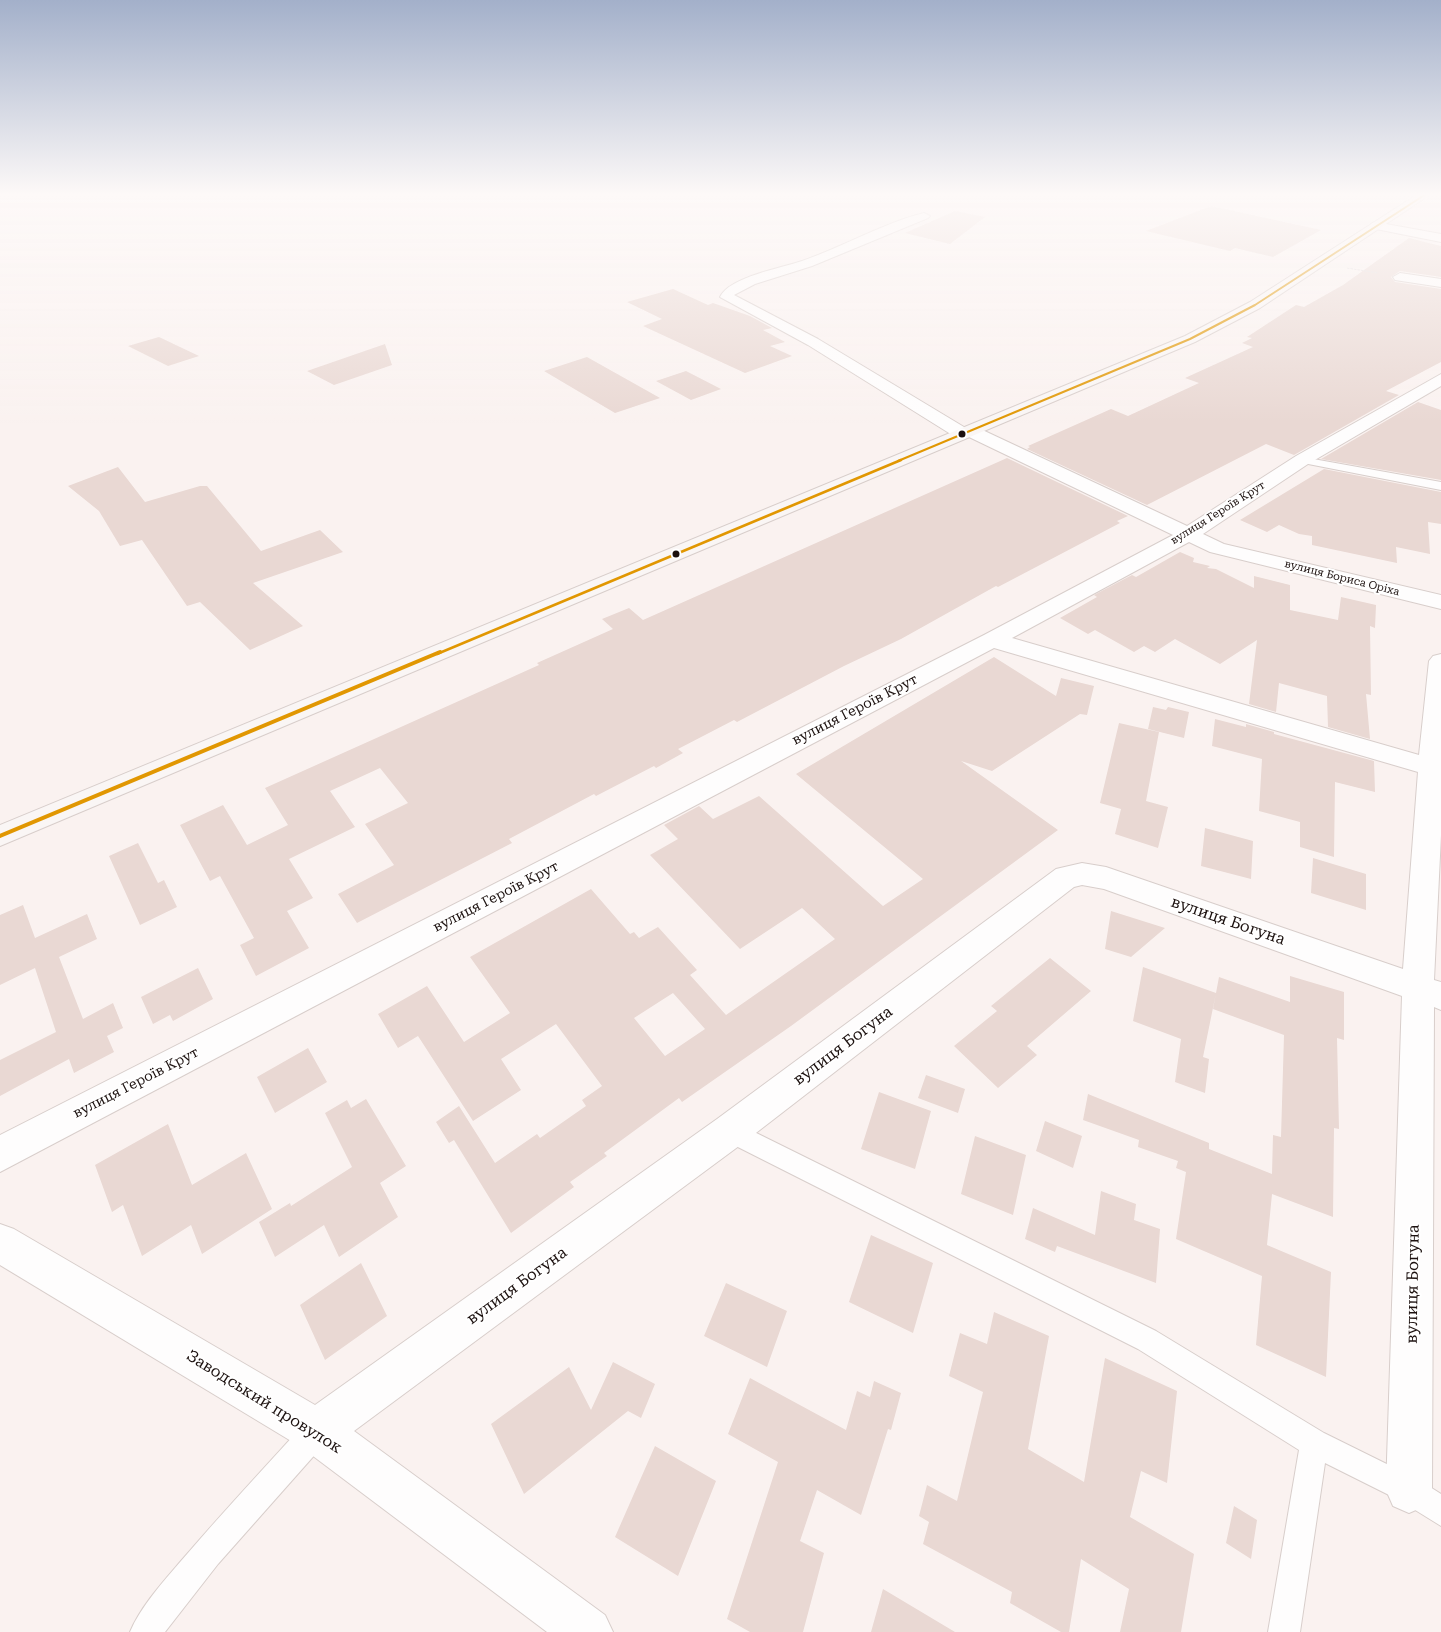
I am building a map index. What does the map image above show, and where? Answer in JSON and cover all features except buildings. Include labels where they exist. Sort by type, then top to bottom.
[{"type":"street","name":"вулиця Бориса Оріха","points":[[785,270],[750,281],[729,292],[727,297],[813,342],[967,432],[1187,535],[1218,548],[1441,602]]},
{"type":"street","points":[[0,836],[1190,339],[1255,305],[1306,270]]},
{"type":"street","points":[[1400,277],[1441,283]]},
{"type":"street","name":"вулиця Героїв Крут","points":[[0,1154],[992,640],[1187,535],[1302,460],[1441,379]]},
{"type":"street","points":[[992,640],[1436,769]]},
{"type":"street","name":"вулиця Богуна","points":[[1409,1490],[1441,661]]},
{"type":"street","name":"вулиця Богуна","points":[[318,1431],[730,1131],[1066,877],[1082,874],[1106,878],[1429,992]]},
{"type":"street","name":"Заводський провулок","points":[[0,1243],[318,1431],[588,1632]]},
{"type":"lane","points":[[1302,460],[1441,486]]},
{"type":"lane","points":[[730,1131],[1147,1340],[1314,1443],[1409,1490],[1441,1511]]},
{"type":"lane","points":[[146,1632],[231,1524],[318,1431]]},
{"type":"lane","points":[[1284,1632],[1314,1443]]},
{"type":"path","points":[[1359,270],[1400,277]]},
{"type":"transit line","points":[[0,836],[1190,339],[1255,305],[1309,270]]}]
